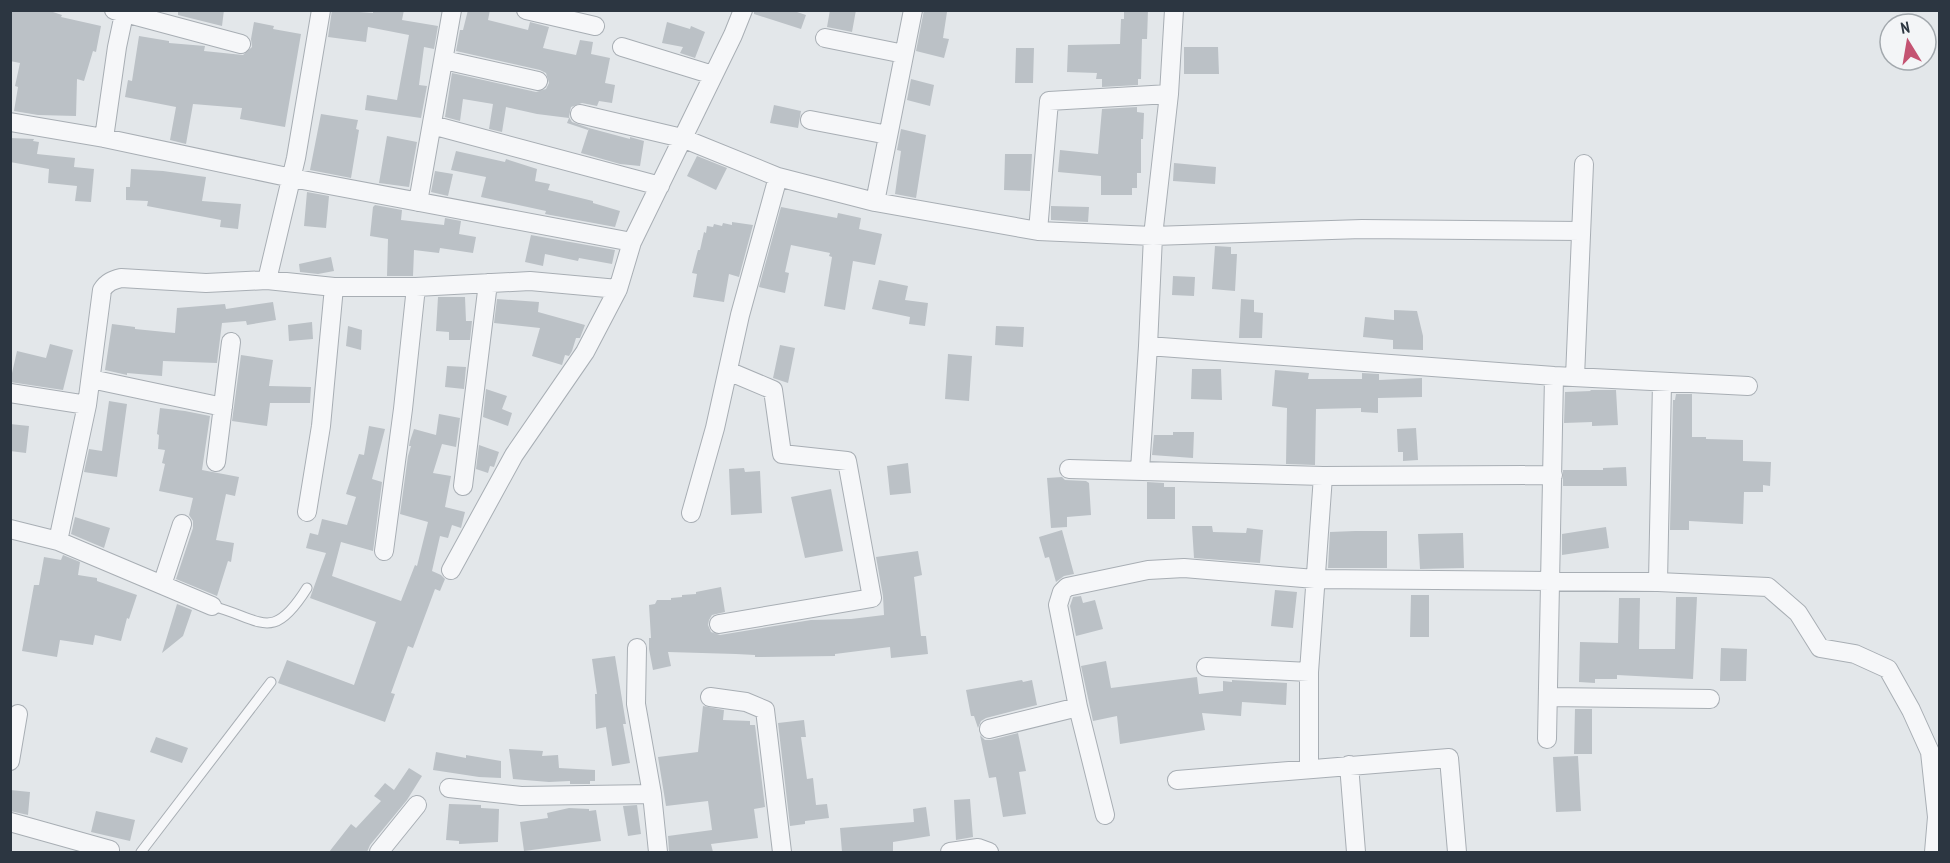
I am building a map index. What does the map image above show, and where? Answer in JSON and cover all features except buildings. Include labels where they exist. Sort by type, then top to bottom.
[{"type":"street","points":[[267,280],[292,178],[321,10]]},
{"type":"street","points":[[418,202],[453,10]]},
{"type":"street","points":[[526,10],[595,26]]},
{"type":"street","points":[[452,570],[514,455],[585,352],[618,289],[632,242],[743,10]]},
{"type":"street","points":[[874,202],[913,10]]},
{"type":"street","points":[[1140,470],[1153,236],[1169,94],[1174,10]]},
{"type":"street","points":[[104,138],[117,47],[119,12],[241,44]]},
{"type":"street","points":[[825,38],[904,54]]},
{"type":"street","points":[[622,47],[713,75]]},
{"type":"street","points":[[444,60],[538,81]]},
{"type":"street","points":[[1038,231],[1049,101],[1169,94]]},
{"type":"street","points":[[580,114],[682,138],[778,177],[874,202],[1038,231],[1153,236],[1362,230],[1581,231]]},
{"type":"street","points":[[810,120],[888,135]]},
{"type":"street","points":[[10,122],[104,138],[292,178],[632,242]]},
{"type":"street","points":[[432,125],[660,186]]},
{"type":"street","points":[[1575,377],[1584,164]]},
{"type":"street","points":[[691,513],[716,428],[740,315],[778,177]]},
{"type":"street","points":[[58,541],[87,405],[102,290],[113,280],[122,278],[206,283],[267,280],[334,287],[416,287],[530,281],[618,289]]},
{"type":"street","points":[[463,486],[488,283]]},
{"type":"street","points":[[307,512],[321,426],[334,287]]},
{"type":"street","points":[[384,551],[416,287]]},
{"type":"street","points":[[216,462],[231,342]]},
{"type":"street","points":[[1148,346],[1554,376],[1748,386]]},
{"type":"street","points":[[719,624],[872,598],[847,461],[782,454],[773,390],[728,371]]},
{"type":"street","points":[[1547,739],[1554,376]]},
{"type":"street","points":[[91,379],[223,407]]},
{"type":"street","points":[[1658,582],[1662,382]]},
{"type":"street","points":[[10,393],[87,405]]},
{"type":"street","points":[[1069,469],[1323,476],[1553,475]]},
{"type":"street","points":[[1310,769],[1309,672],[1323,476]]},
{"type":"street","points":[[162,585],[182,524]]},
{"type":"street","points":[[10,529],[58,541],[212,606]]},
{"type":"street","points":[[1105,815],[1078,707],[1058,605],[1062,592],[1067,587],[1148,570],[1184,568],[1315,579],[1658,582],[1768,587],[1798,613],[1820,648],[1855,654],[1888,669],[1911,710],[1930,752],[1937,817],[1934,852]]},
{"type":"street","points":[[637,648],[636,704],[652,794],[658,852]]},
{"type":"street","points":[[1206,667],[1309,672]]},
{"type":"street","points":[[710,697],[746,702],[765,710],[782,852]]},
{"type":"street","points":[[1548,697],[1710,699]]},
{"type":"street","points":[[989,729],[1078,707]]},
{"type":"street","points":[[10,761],[18,714]]},
{"type":"street","points":[[1177,780],[1449,758],[1457,852]]},
{"type":"street","points":[[1349,765],[1356,852]]},
{"type":"street","points":[[449,788],[521,796],[652,794]]},
{"type":"street","points":[[379,852],[417,806]]},
{"type":"street","points":[[10,822],[115,851]]},
{"type":"street","points":[[950,852],[978,848],[989,852]]},
{"type":"lane","points":[[212,606],[256,623],[268,623],[281,620],[294,610],[307,588]]},
{"type":"lane","points":[[141,852],[271,682]]}]
